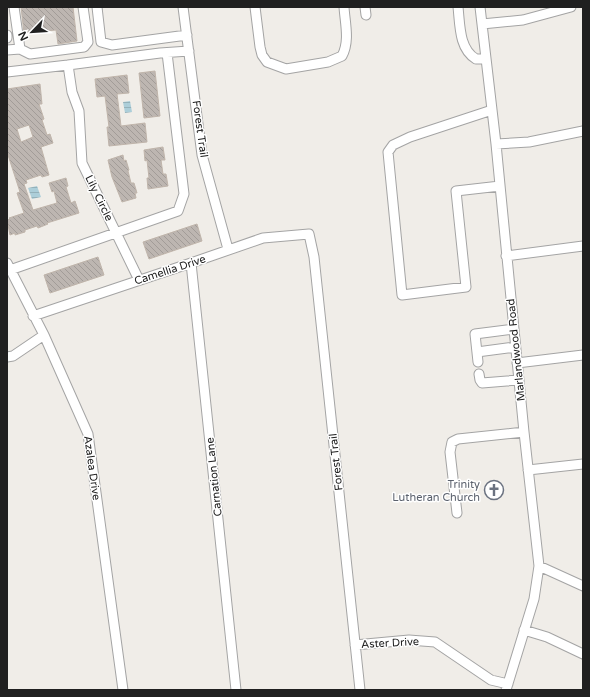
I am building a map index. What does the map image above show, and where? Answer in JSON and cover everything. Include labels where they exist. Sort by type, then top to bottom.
[{"type":"street","points":[[14,7],[20,49]]},
{"type":"street","points":[[7,50],[20,49],[30,54],[84,47],[88,42],[83,7]]},
{"type":"street","points":[[97,7],[102,42],[112,45],[187,35]]},
{"type":"street","name":"Forest Trail","points":[[183,7],[202,155],[228,249]]},
{"type":"street","points":[[255,7],[262,55],[267,62],[286,69],[324,64],[336,60],[342,56],[346,44],[344,7]]},
{"type":"street","points":[[458,7],[461,36],[469,53],[476,60],[486,59]]},
{"type":"street","name":"Marlandwood Road","points":[[480,7],[496,144],[518,380],[538,566],[534,599],[507,687]]},
{"type":"street","points":[[482,24],[523,20],[570,7]]},
{"type":"street","points":[[7,72],[189,51]]},
{"type":"street","points":[[9,267],[178,211],[184,194],[167,53]]},
{"type":"street","name":"Lily Circle","points":[[68,65],[72,92],[79,111],[82,163],[139,280]]},
{"type":"street","points":[[492,110],[410,137],[393,145],[388,152],[402,295],[466,287],[456,191],[500,186]]},
{"type":"street","points":[[496,144],[529,142],[583,131]]},
{"type":"street","name":"Forest Trail","points":[[309,234],[314,257],[360,690]]},
{"type":"street","name":"Camellia Drive","points":[[33,316],[263,238],[309,234]]},
{"type":"street","points":[[506,256],[583,246]]},
{"type":"street","name":"Carnation Lane","points":[[191,263],[236,690]]},
{"type":"street","name":"Azalea Drive","points":[[9,267],[44,335],[88,434],[123,690]]},
{"type":"street","points":[[478,362],[475,334],[514,329]]},
{"type":"street","points":[[7,357],[13,356],[44,335]]},
{"type":"street","points":[[477,352],[515,347]]},
{"type":"street","points":[[517,363],[583,355]]},
{"type":"street","points":[[479,374],[482,383],[518,380]]},
{"type":"street","points":[[457,513],[450,452],[452,442],[458,439],[524,432]]},
{"type":"street","points":[[528,470],[583,464]]},
{"type":"street","points":[[538,566],[583,586]]},
{"type":"street","points":[[524,630],[547,638],[583,654]]},
{"type":"street","name":"Aster Drive","points":[[355,645],[410,640],[435,642],[491,680],[507,687]]},
{"type":"water","points":[[130,101],[132,112],[125,113],[123,102]]},
{"type":"water","points":[[37,186],[41,197],[32,199],[28,188]]},
{"type":"building","points":[[21,7],[73,7],[77,41],[58,44],[56,30],[24,33]]},
{"type":"building","points":[[155,71],[160,116],[144,118],[139,73]]},
{"type":"building","points":[[127,75],[129,93],[117,94],[121,126],[145,123],[147,142],[109,146],[107,127],[109,127],[105,96],[97,97],[95,79]]},
{"type":"building","points":[[40,84],[42,104],[39,104],[44,119],[42,120],[47,135],[50,134],[53,143],[41,147],[49,175],[42,177],[41,175],[26,180],[27,183],[24,184],[33,210],[57,203],[54,191],[52,192],[49,183],[66,178],[68,186],[66,187],[71,203],[75,201],[79,213],[47,223],[48,224],[38,228],[37,226],[25,230],[25,232],[15,235],[15,233],[10,235],[7,220],[24,213],[17,193],[20,192],[7,152],[7,89]],"holes":[[[29,125],[33,137],[21,142],[17,129]]]},
{"type":"building","points":[[163,147],[165,160],[161,160],[163,174],[166,174],[168,186],[148,189],[147,178],[149,178],[144,150]]},
{"type":"building","points":[[123,155],[124,161],[126,160],[129,170],[131,183],[134,183],[137,193],[135,193],[136,198],[122,202],[112,177],[108,160]]},
{"type":"building","points":[[197,224],[202,241],[149,259],[143,242]]},
{"type":"building","points":[[98,257],[104,275],[50,293],[44,275]]},
{"type":"place","name":"Trinity Lutheran Church","points":[[494,490]]}]
